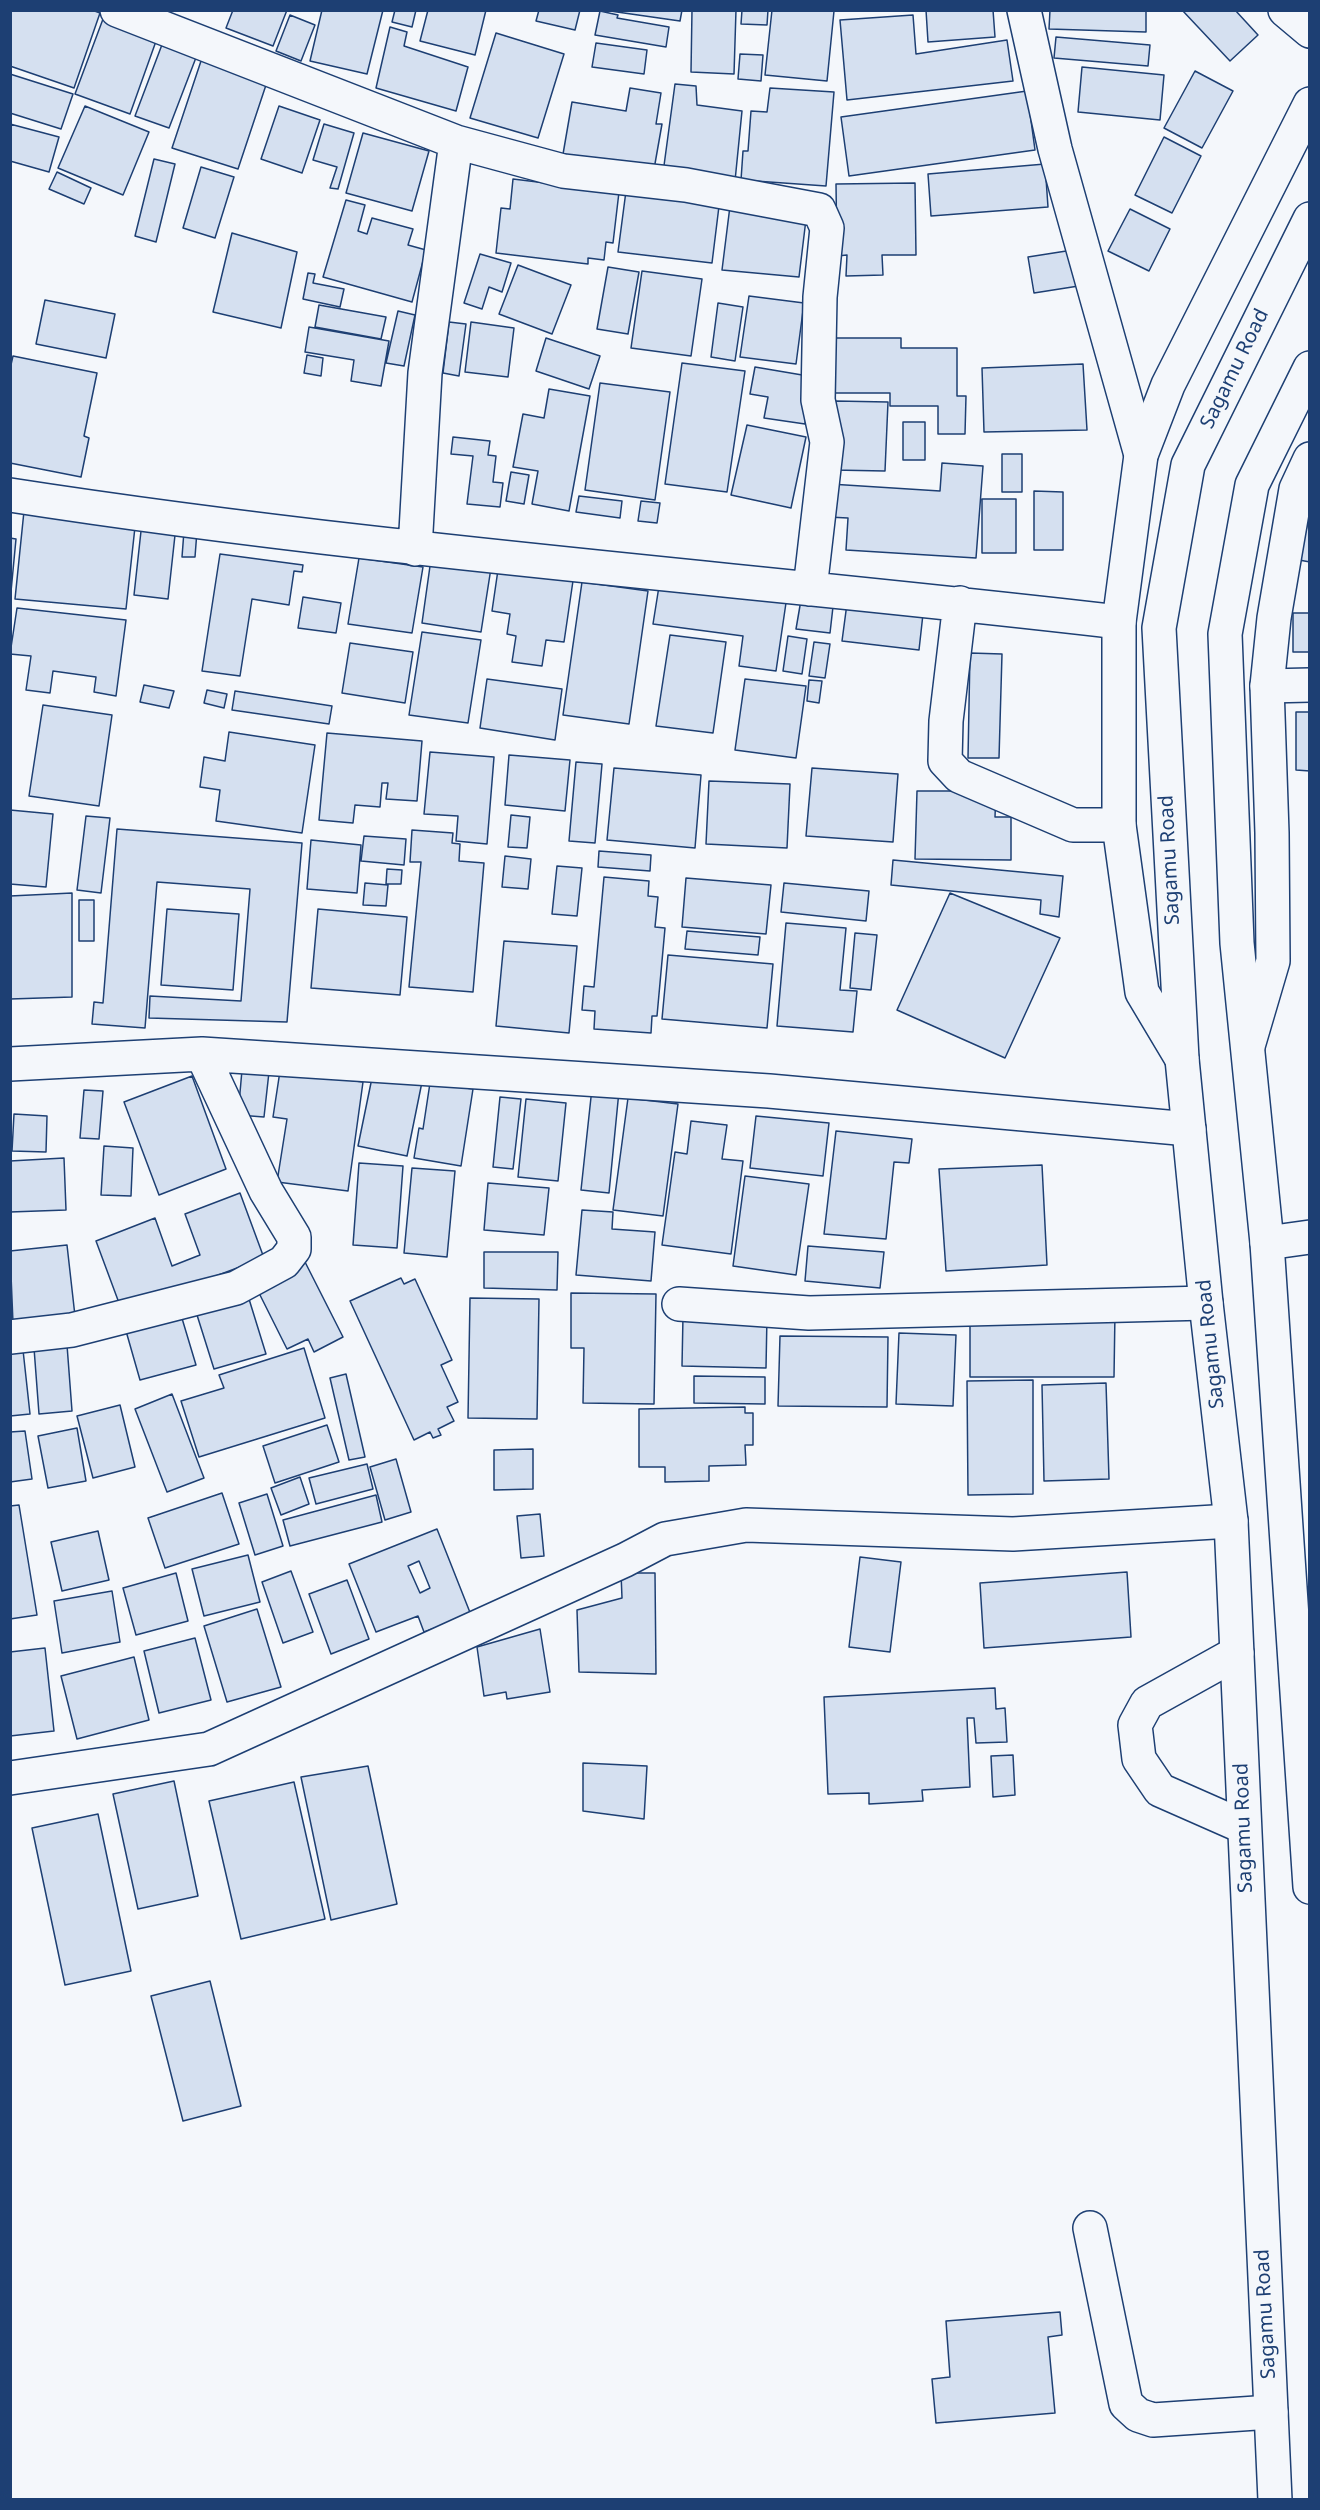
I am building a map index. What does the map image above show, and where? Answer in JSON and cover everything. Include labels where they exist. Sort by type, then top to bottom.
[{"type":"main road","points":[[117,10],[456,142],[563,171],[686,185],[819,210],[827,228],[820,297],[818,400],[827,442],[810,589]]},
{"type":"main road","points":[[1024,10],[1055,149],[1141,455]]},
{"type":"main road","points":[[1286,10],[1310,31]]},
{"type":"main road","points":[[1182,1059],[1142,992],[1119,825],[1119,622],[1141,455],[1168,385],[1310,104]]},
{"type":"main road","points":[[415,549],[425,373],[456,142]]},
{"type":"main road","name":"Sagamu Road","points":[[1275,2499],[1231,1521],[1206,1303],[1182,1059],[1159,628],[1188,465],[1310,219]]},
{"type":"main road","points":[[1309,1872],[1301,1629],[1267,1243],[1237,943],[1225,634],[1252,485],[1310,369]]},
{"type":"main road","points":[[1248,1046],[1273,961],[1267,686],[1274,618],[1296,489],[1310,459]]},
{"type":"main road","points":[[10,495],[415,549],[960,603],[1119,622]]},
{"type":"main road","points":[[960,603],[946,721],[945,761],[959,776],[1073,825],[1119,825]]},
{"type":"main road","points":[[1267,686],[1310,685]]},
{"type":"main road","points":[[10,1337],[72,1330],[236,1288],[285,1262],[294,1249],[294,1238],[266,1191],[202,1054]]},
{"type":"main road","points":[[10,1064],[202,1054],[769,1091],[1190,1129]]},
{"type":"main road","points":[[1267,1243],[1310,1237]]},
{"type":"main road","points":[[679,1304],[809,1313],[1206,1303]]},
{"type":"main road","points":[[10,1778],[209,1749],[665,1539],[746,1525],[1013,1534],[1231,1521]]},
{"type":"main road","points":[[1237,1653],[1147,1703],[1135,1725],[1139,1759],[1160,1790],[1244,1827]]},
{"type":"main road","points":[[1090,2228],[1126,2404],[1138,2415],[1153,2420],[1270,2412]]},
{"type":"building","points":[[10,10],[92,10],[100,13],[74,88],[10,66]]},
{"type":"building","points":[[233,10],[287,10],[273,46],[226,28]]},
{"type":"building","points":[[322,10],[383,10],[367,74],[310,61]]},
{"type":"building","points":[[395,10],[416,10],[412,27],[392,22]]},
{"type":"building","points":[[428,10],[486,10],[475,55],[420,41]]},
{"type":"building","points":[[539,10],[580,10],[575,30],[536,21]]},
{"type":"building","points":[[603,10],[682,10],[680,21]]},
{"type":"building","points":[[692,10],[736,10],[734,74],[691,72]]},
{"type":"building","points":[[742,10],[768,10],[767,25],[741,24]]},
{"type":"building","points":[[772,10],[834,11],[827,81],[765,75]]},
{"type":"building","points":[[926,10],[993,10],[995,37],[928,42]]},
{"type":"building","points":[[1050,10],[1146,10],[1146,32],[1049,29]]},
{"type":"building","points":[[1182,10],[1235,10],[1258,35],[1230,61]]},
{"type":"building","points":[[106,11],[160,30],[130,114],[75,94]]},
{"type":"building","points":[[600,11],[618,15],[617,18],[669,27],[666,47],[595,35]]},
{"type":"building","points":[[290,15],[315,25],[301,61],[276,51]]},
{"type":"building","points":[[913,15],[916,54],[1007,40],[1013,81],[847,100],[840,20]]},
{"type":"building","points":[[390,27],[407,32],[404,46],[468,67],[456,111],[376,88]]},
{"type":"building","points":[[496,33],[564,54],[538,138],[470,118]]},
{"type":"building","points":[[1056,37],[1150,45],[1148,66],[1054,58]]},
{"type":"building","points":[[163,42],[197,55],[169,128],[135,116]]},
{"type":"building","points":[[596,43],[647,50],[644,74],[592,67]]},
{"type":"building","points":[[740,54],[763,55],[761,81],[738,79]]},
{"type":"building","points":[[202,58],[268,79],[238,169],[172,148]]},
{"type":"building","points":[[1082,67],[1164,75],[1160,120],[1078,112]]},
{"type":"building","points":[[1195,71],[1233,91],[1202,148],[1164,128]]},
{"type":"building","points":[[10,74],[73,94],[61,129],[10,113]]},
{"type":"building","points":[[675,84],[696,86],[697,105],[742,111],[735,181],[663,173]]},
{"type":"building","points":[[630,88],[661,93],[656,124],[662,124],[653,175],[562,160],[572,102],[626,111]]},
{"type":"building","points":[[770,88],[834,92],[826,186],[741,180],[743,151],[748,151],[751,111],[767,112]]},
{"type":"building","points":[[1027,91],[1035,150],[849,176],[841,117]]},
{"type":"building","points":[[85,106],[149,132],[123,195],[58,168]]},
{"type":"building","points":[[279,106],[320,120],[302,173],[261,159]]},
{"type":"building","points":[[10,124],[59,137],[49,172],[10,161]]},
{"type":"building","points":[[324,124],[354,133],[338,189],[330,188],[337,167],[313,160]]},
{"type":"building","points":[[363,133],[429,151],[412,211],[346,193]]},
{"type":"building","points":[[1164,137],[1201,156],[1172,213],[1135,195]]},
{"type":"building","points":[[154,159],[175,164],[156,242],[135,236]]},
{"type":"building","points":[[1045,164],[1048,207],[931,216],[928,174]]},
{"type":"building","points":[[201,167],[234,177],[215,238],[183,228]]},
{"type":"building","points":[[57,172],[91,188],[84,204],[49,189]]},
{"type":"building","points":[[513,179],[619,192],[613,243],[606,242],[604,260],[588,258],[588,264],[496,253],[501,208],[510,209]]},
{"type":"building","points":[[915,183],[916,255],[882,255],[883,275],[846,276],[847,255],[837,256],[836,184]]},
{"type":"building","points":[[626,191],[720,198],[712,263],[618,252]]},
{"type":"building","points":[[346,200],[365,205],[358,231],[367,234],[372,218],[413,229],[408,245],[426,250],[412,302],[323,277]]},
{"type":"building","points":[[730,206],[807,211],[799,277],[722,270]]},
{"type":"building","points":[[1130,209],[1170,229],[1149,271],[1108,251]]},
{"type":"building","points":[[232,233],[297,252],[281,328],[213,312]]},
{"type":"building","points":[[1079,249],[1085,285],[1034,293],[1028,257]]},
{"type":"building","points":[[480,254],[511,263],[502,292],[489,287],[482,309],[464,303]]},
{"type":"building","points":[[518,265],[571,285],[552,334],[499,314]]},
{"type":"building","points":[[608,267],[639,272],[628,334],[597,329]]},
{"type":"building","points":[[642,271],[702,279],[691,356],[631,348]]},
{"type":"building","points":[[308,273],[315,274],[313,283],[344,289],[340,307],[303,299]]},
{"type":"building","points":[[749,296],[804,303],[796,364],[740,357]]},
{"type":"building","points":[[45,300],[115,314],[106,358],[36,344]]},
{"type":"building","points":[[718,303],[743,307],[735,361],[711,357]]},
{"type":"building","points":[[319,305],[386,317],[381,339],[315,327]]},
{"type":"building","points":[[398,311],[415,315],[404,366],[386,363]]},
{"type":"building","points":[[449,322],[466,324],[459,376],[443,373]]},
{"type":"building","points":[[471,322],[514,328],[508,377],[465,372]]},
{"type":"building","points":[[309,327],[389,341],[381,386],[351,381],[354,360],[305,352]]},
{"type":"building","points":[[546,338],[600,356],[589,389],[536,371]]},
{"type":"building","points":[[826,338],[901,338],[901,348],[957,348],[957,396],[966,396],[965,434],[938,434],[938,406],[890,406],[890,393],[825,393]]},
{"type":"building","points":[[307,355],[323,358],[321,376],[304,373]]},
{"type":"building","points":[[13,356],[97,373],[84,436],[89,438],[81,477],[10,463],[10,369]]},
{"type":"building","points":[[682,363],[745,371],[727,492],[665,484]]},
{"type":"building","points":[[1083,364],[1087,430],[984,432],[982,368]]},
{"type":"building","points":[[755,367],[814,377],[805,424],[764,418],[768,397],[750,394]]},
{"type":"building","points":[[600,383],[670,392],[655,500],[585,490]]},
{"type":"building","points":[[549,389],[590,396],[569,511],[532,504],[538,471],[513,467],[523,414],[544,418]]},
{"type":"building","points":[[835,401],[888,402],[885,471],[833,470]]},
{"type":"building","points":[[903,422],[925,422],[925,460],[903,460]]},
{"type":"building","points":[[747,425],[806,437],[791,508],[731,495]]},
{"type":"building","points":[[453,437],[490,441],[488,455],[496,456],[493,482],[503,483],[500,507],[467,504],[473,456],[451,454]]},
{"type":"building","points":[[1002,454],[1022,454],[1022,492],[1002,492]]},
{"type":"building","points":[[942,463],[983,466],[976,558],[846,550],[848,518],[828,517],[830,484],[940,491]]},
{"type":"building","points":[[511,472],[529,475],[524,504],[506,501]]},
{"type":"building","points":[[1034,491],[1063,492],[1063,550],[1034,550]]},
{"type":"building","points":[[579,496],[622,501],[620,518],[576,512]]},
{"type":"building","points":[[982,499],[1016,499],[1016,553],[982,553]]},
{"type":"building","points":[[641,501],[660,503],[657,523],[638,521]]},
{"type":"building","points":[[24,511],[135,527],[126,609],[15,599]]},
{"type":"building","points":[[1310,513],[1310,562],[1299,560]]},
{"type":"building","points":[[142,522],[176,526],[168,599],[134,595]]},
{"type":"building","points":[[184,531],[197,531],[195,557],[182,557]]},
{"type":"building","points":[[10,538],[16,539],[10,602]]},
{"type":"building","points":[[220,554],[303,565],[302,572],[294,571],[289,605],[252,599],[240,676],[202,671]]},
{"type":"building","points":[[359,558],[423,567],[412,633],[348,624]]},
{"type":"building","points":[[431,559],[491,568],[481,632],[422,623]]},
{"type":"building","points":[[499,563],[574,574],[564,642],[546,640],[542,666],[512,662],[516,636],[507,634],[510,614],[492,611]]},
{"type":"building","points":[[660,580],[787,596],[776,671],[739,666],[743,636],[653,624]]},
{"type":"building","points":[[582,582],[648,591],[629,724],[563,715]]},
{"type":"building","points":[[802,594],[834,598],[830,633],[796,629]]},
{"type":"building","points":[[848,596],[924,605],[919,650],[842,641]]},
{"type":"building","points":[[303,597],[341,603],[336,633],[298,628]]},
{"type":"building","points":[[17,608],[126,620],[116,696],[94,692],[96,677],[53,671],[50,693],[26,690],[31,656],[10,654]]},
{"type":"building","points":[[1293,613],[1310,613],[1310,652],[1293,652]]},
{"type":"building","points":[[422,632],[481,640],[468,723],[409,715]]},
{"type":"building","points":[[670,635],[726,642],[713,733],[656,726]]},
{"type":"building","points":[[788,636],[807,639],[802,674],[783,671]]},
{"type":"building","points":[[814,642],[830,644],[825,678],[809,676]]},
{"type":"building","points":[[350,643],[413,652],[405,703],[342,693]]},
{"type":"building","points":[[970,653],[1002,654],[999,758],[968,758]]},
{"type":"building","points":[[487,679],[562,689],[555,740],[480,728]]},
{"type":"building","points":[[745,679],[806,686],[796,758],[735,750]]},
{"type":"building","points":[[809,680],[822,681],[819,703],[807,701]]},
{"type":"building","points":[[144,685],[174,691],[169,708],[140,702]]},
{"type":"building","points":[[207,690],[227,694],[224,708],[204,703]]},
{"type":"building","points":[[235,691],[332,706],[329,724],[232,710]]},
{"type":"building","points":[[43,705],[112,715],[99,806],[29,796]]},
{"type":"building","points":[[1296,712],[1310,712],[1310,771],[1296,770]]},
{"type":"building","points":[[229,732],[315,745],[302,833],[216,821],[220,790],[200,787],[204,757],[225,761]]},
{"type":"building","points":[[327,733],[422,741],[417,801],[386,799],[388,783],[382,783],[380,807],[355,805],[353,823],[319,820]]},
{"type":"building","points":[[430,752],[494,757],[487,844],[456,841],[458,816],[424,814]]},
{"type":"building","points":[[509,755],[570,760],[565,811],[505,805]]},
{"type":"building","points":[[576,762],[602,764],[595,843],[569,841]]},
{"type":"building","points":[[614,768],[701,775],[695,848],[607,840]]},
{"type":"building","points":[[812,768],[898,774],[893,842],[806,836]]},
{"type":"building","points":[[709,781],[790,784],[787,848],[706,844]]},
{"type":"building","points":[[917,791],[996,791],[995,817],[1011,817],[1011,860],[915,859]]},
{"type":"building","points":[[10,810],[53,814],[46,887],[10,884]]},
{"type":"building","points":[[511,815],[530,817],[527,848],[508,847]]},
{"type":"building","points":[[86,816],[110,818],[101,893],[77,890]]},
{"type":"building","points":[[117,829],[302,843],[287,1022],[149,1018],[150,996],[241,1001],[250,889],[157,882],[145,1028],[92,1024],[94,1002],[103,1003]]},
{"type":"building","points":[[412,830],[453,833],[452,843],[460,844],[459,861],[484,863],[473,992],[409,987],[421,862],[410,862]]},
{"type":"building","points":[[364,836],[406,839],[404,865],[361,861]]},
{"type":"building","points":[[311,840],[361,845],[357,893],[307,889]]},
{"type":"building","points":[[599,851],[651,855],[650,871],[598,867]]},
{"type":"building","points":[[505,856],[531,859],[528,889],[502,887]]},
{"type":"building","points":[[893,860],[1063,876],[1059,917],[1040,914],[1041,900],[891,885]]},
{"type":"building","points":[[557,866],[582,868],[577,916],[552,914]]},
{"type":"building","points":[[387,869],[402,870],[401,884],[386,884]]},
{"type":"building","points":[[604,877],[649,881],[648,896],[658,897],[655,927],[665,928],[657,1016],[652,1016],[651,1033],[594,1029],[595,1011],[582,1010],[584,986],[594,987]]},
{"type":"building","points":[[686,878],[771,885],[766,934],[682,927]]},
{"type":"building","points":[[365,883],[388,885],[386,906],[363,905]]},
{"type":"building","points":[[784,883],[869,891],[866,921],[781,912]]},
{"type":"building","points":[[72,893],[72,997],[10,999],[10,896]]},
{"type":"building","points":[[950,893],[1060,938],[1005,1058],[897,1010]]},
{"type":"building","points":[[79,900],[94,900],[94,941],[79,941]]},
{"type":"building","points":[[167,909],[239,914],[233,990],[161,985]]},
{"type":"building","points":[[318,909],[407,917],[400,995],[311,988]]},
{"type":"building","points":[[786,923],[846,928],[840,990],[857,991],[853,1032],[777,1026]]},
{"type":"building","points":[[687,931],[760,937],[758,955],[685,949]]},
{"type":"building","points":[[855,933],[877,935],[871,990],[850,988]]},
{"type":"building","points":[[504,941],[577,946],[569,1033],[496,1026]]},
{"type":"building","points":[[668,955],[773,964],[767,1028],[662,1019]]},
{"type":"building","points":[[242,1070],[269,1072],[264,1117],[238,1115]]},
{"type":"building","points":[[280,1071],[363,1082],[348,1191],[277,1182],[287,1119],[273,1117]]},
{"type":"building","points":[[373,1073],[422,1082],[407,1156],[358,1146]]},
{"type":"building","points":[[192,1076],[226,1169],[159,1195],[124,1102]]},
{"type":"building","points":[[430,1083],[473,1089],[461,1166],[414,1158],[419,1128],[423,1129]]},
{"type":"building","points":[[592,1088],[619,1091],[609,1193],[581,1190]]},
{"type":"building","points":[[84,1090],[103,1091],[99,1139],[80,1138]]},
{"type":"building","points":[[500,1097],[521,1099],[513,1169],[493,1167]]},
{"type":"building","points":[[628,1098],[678,1104],[663,1216],[613,1210]]},
{"type":"building","points":[[526,1099],[566,1103],[558,1181],[518,1177]]},
{"type":"building","points":[[14,1114],[47,1116],[46,1152],[12,1151]]},
{"type":"building","points":[[756,1116],[829,1123],[823,1176],[750,1168]]},
{"type":"building","points":[[691,1121],[727,1125],[722,1159],[743,1161],[731,1254],[662,1245],[675,1152],[687,1154]]},
{"type":"building","points":[[836,1131],[912,1139],[909,1163],[894,1162],[886,1239],[824,1234]]},
{"type":"building","points":[[104,1146],[133,1148],[131,1196],[101,1195]]},
{"type":"building","points":[[64,1158],[66,1210],[10,1212],[10,1161]]},
{"type":"building","points":[[359,1163],[403,1166],[397,1248],[353,1245]]},
{"type":"building","points":[[1042,1165],[1047,1265],[946,1271],[939,1169]]},
{"type":"building","points":[[412,1168],[455,1171],[447,1257],[404,1253]]},
{"type":"building","points":[[745,1176],[809,1184],[796,1275],[733,1266]]},
{"type":"building","points":[[488,1183],[549,1188],[544,1235],[484,1230]]},
{"type":"building","points":[[240,1193],[264,1258],[122,1311],[96,1241],[155,1218],[172,1266],[200,1255],[185,1214]]},
{"type":"building","points":[[582,1210],[613,1212],[612,1229],[655,1232],[651,1281],[576,1275]]},
{"type":"building","points":[[67,1245],[75,1316],[13,1323],[10,1251]]},
{"type":"building","points":[[808,1246],[884,1252],[880,1288],[805,1281]]},
{"type":"building","points":[[484,1252],[558,1252],[557,1290],[484,1288]]},
{"type":"building","points":[[304,1260],[343,1337],[314,1352],[308,1339],[287,1349],[255,1285]]},
{"type":"building","points":[[401,1278],[404,1284],[415,1279],[452,1360],[441,1365],[458,1402],[447,1407],[454,1421],[438,1429],[441,1435],[433,1438],[430,1432],[414,1440],[350,1301]]},
{"type":"building","points":[[571,1293],[656,1294],[654,1404],[583,1403],[584,1348],[571,1348]]},
{"type":"building","points":[[470,1298],[539,1299],[537,1419],[468,1418]]},
{"type":"building","points":[[249,1299],[266,1354],[214,1369],[197,1315]]},
{"type":"building","points":[[970,1312],[1115,1312],[1114,1377],[970,1377]]},
{"type":"building","points":[[181,1315],[196,1365],[140,1380],[126,1331]]},
{"type":"building","points":[[683,1316],[767,1316],[766,1368],[682,1366]]},
{"type":"building","points":[[899,1333],[956,1335],[953,1406],[896,1404]]},
{"type":"building","points":[[780,1336],[888,1337],[887,1407],[778,1406]]},
{"type":"building","points":[[67,1345],[72,1411],[39,1414],[34,1348]]},
{"type":"building","points":[[304,1348],[325,1418],[199,1457],[181,1401],[224,1388],[219,1375]]},
{"type":"building","points":[[23,1350],[30,1414],[10,1416],[10,1351]]},
{"type":"building","points":[[346,1374],[365,1457],[349,1460],[330,1378]]},
{"type":"building","points":[[694,1376],[765,1377],[765,1404],[694,1403]]},
{"type":"building","points":[[1033,1380],[1033,1494],[968,1495],[967,1381]]},
{"type":"building","points":[[1106,1383],[1109,1479],[1044,1481],[1042,1385]]},
{"type":"building","points":[[172,1394],[204,1478],[167,1492],[135,1409]]},
{"type":"building","points":[[120,1405],[135,1467],[93,1478],[77,1416]]},
{"type":"building","points":[[745,1407],[745,1413],[753,1413],[753,1445],[745,1445],[746,1465],[709,1466],[709,1481],[665,1482],[665,1467],[639,1467],[639,1409]]},
{"type":"building","points":[[327,1425],[339,1462],[275,1483],[263,1446]]},
{"type":"building","points":[[77,1428],[86,1481],[48,1488],[38,1436]]},
{"type":"building","points":[[25,1431],[32,1479],[10,1482],[10,1432]]},
{"type":"building","points":[[533,1449],[533,1489],[494,1490],[494,1450]]},
{"type":"building","points":[[396,1459],[411,1512],[385,1520],[370,1467]]},
{"type":"building","points":[[367,1464],[373,1489],[316,1504],[309,1478]]},
{"type":"building","points":[[300,1477],[309,1504],[281,1515],[271,1488]]},
{"type":"building","points":[[222,1493],[239,1544],[165,1568],[148,1518]]},
{"type":"building","points":[[267,1494],[283,1546],[255,1555],[239,1503]]},
{"type":"building","points":[[376,1495],[382,1522],[290,1546],[283,1520]]},
{"type":"building","points":[[19,1505],[37,1615],[10,1619],[10,1506]]},
{"type":"building","points":[[540,1514],[544,1556],[521,1558],[517,1516]]},
{"type":"building","points":[[437,1529],[471,1615],[424,1632],[418,1616],[376,1632],[349,1564]],"holes":[[[419,1561],[430,1588],[420,1593],[408,1566]]]},
{"type":"building","points":[[98,1531],[109,1580],[62,1591],[51,1542]]},
{"type":"building","points":[[248,1555],[260,1602],[204,1616],[192,1569]]},
{"type":"building","points":[[860,1557],[901,1562],[890,1652],[849,1647]]},
{"type":"building","points":[[291,1571],[313,1632],[283,1643],[262,1582]]},
{"type":"building","points":[[1127,1572],[1131,1637],[984,1648],[980,1583]]},
{"type":"building","points":[[176,1573],[188,1621],[136,1635],[123,1588]]},
{"type":"building","points":[[621,1573],[655,1573],[656,1674],[579,1672],[577,1610],[622,1598]]},
{"type":"building","points":[[347,1580],[369,1639],[331,1654],[309,1594]]},
{"type":"building","points":[[112,1591],[120,1642],[62,1653],[54,1601]]},
{"type":"building","points":[[257,1609],[281,1687],[227,1702],[204,1626]]},
{"type":"building","points":[[540,1629],[550,1692],[507,1699],[506,1692],[484,1696],[477,1647]]},
{"type":"building","points":[[195,1638],[211,1700],[159,1713],[144,1651]]},
{"type":"building","points":[[45,1648],[54,1731],[10,1736],[10,1652]]},
{"type":"building","points":[[134,1657],[149,1720],[77,1739],[61,1676]]},
{"type":"building","points":[[995,1688],[996,1709],[1005,1708],[1007,1742],[976,1743],[974,1718],[967,1718],[970,1787],[922,1790],[923,1801],[869,1804],[869,1793],[828,1794],[824,1697]]},
{"type":"building","points":[[1013,1755],[1015,1795],[993,1797],[991,1756]]},
{"type":"building","points":[[583,1763],[647,1766],[644,1819],[583,1811]]},
{"type":"building","points":[[368,1766],[397,1904],[331,1920],[301,1777]]},
{"type":"building","points":[[174,1781],[198,1896],[138,1909],[113,1794]]},
{"type":"building","points":[[294,1782],[325,1919],[241,1939],[209,1801]]},
{"type":"building","points":[[98,1814],[131,1971],[65,1985],[32,1828]]},
{"type":"building","points":[[210,1981],[241,2106],[183,2121],[151,1996]]},
{"type":"building","points":[[1060,2312],[1062,2335],[1048,2337],[1055,2413],[936,2423],[932,2379],[950,2377],[946,2321]]}]
